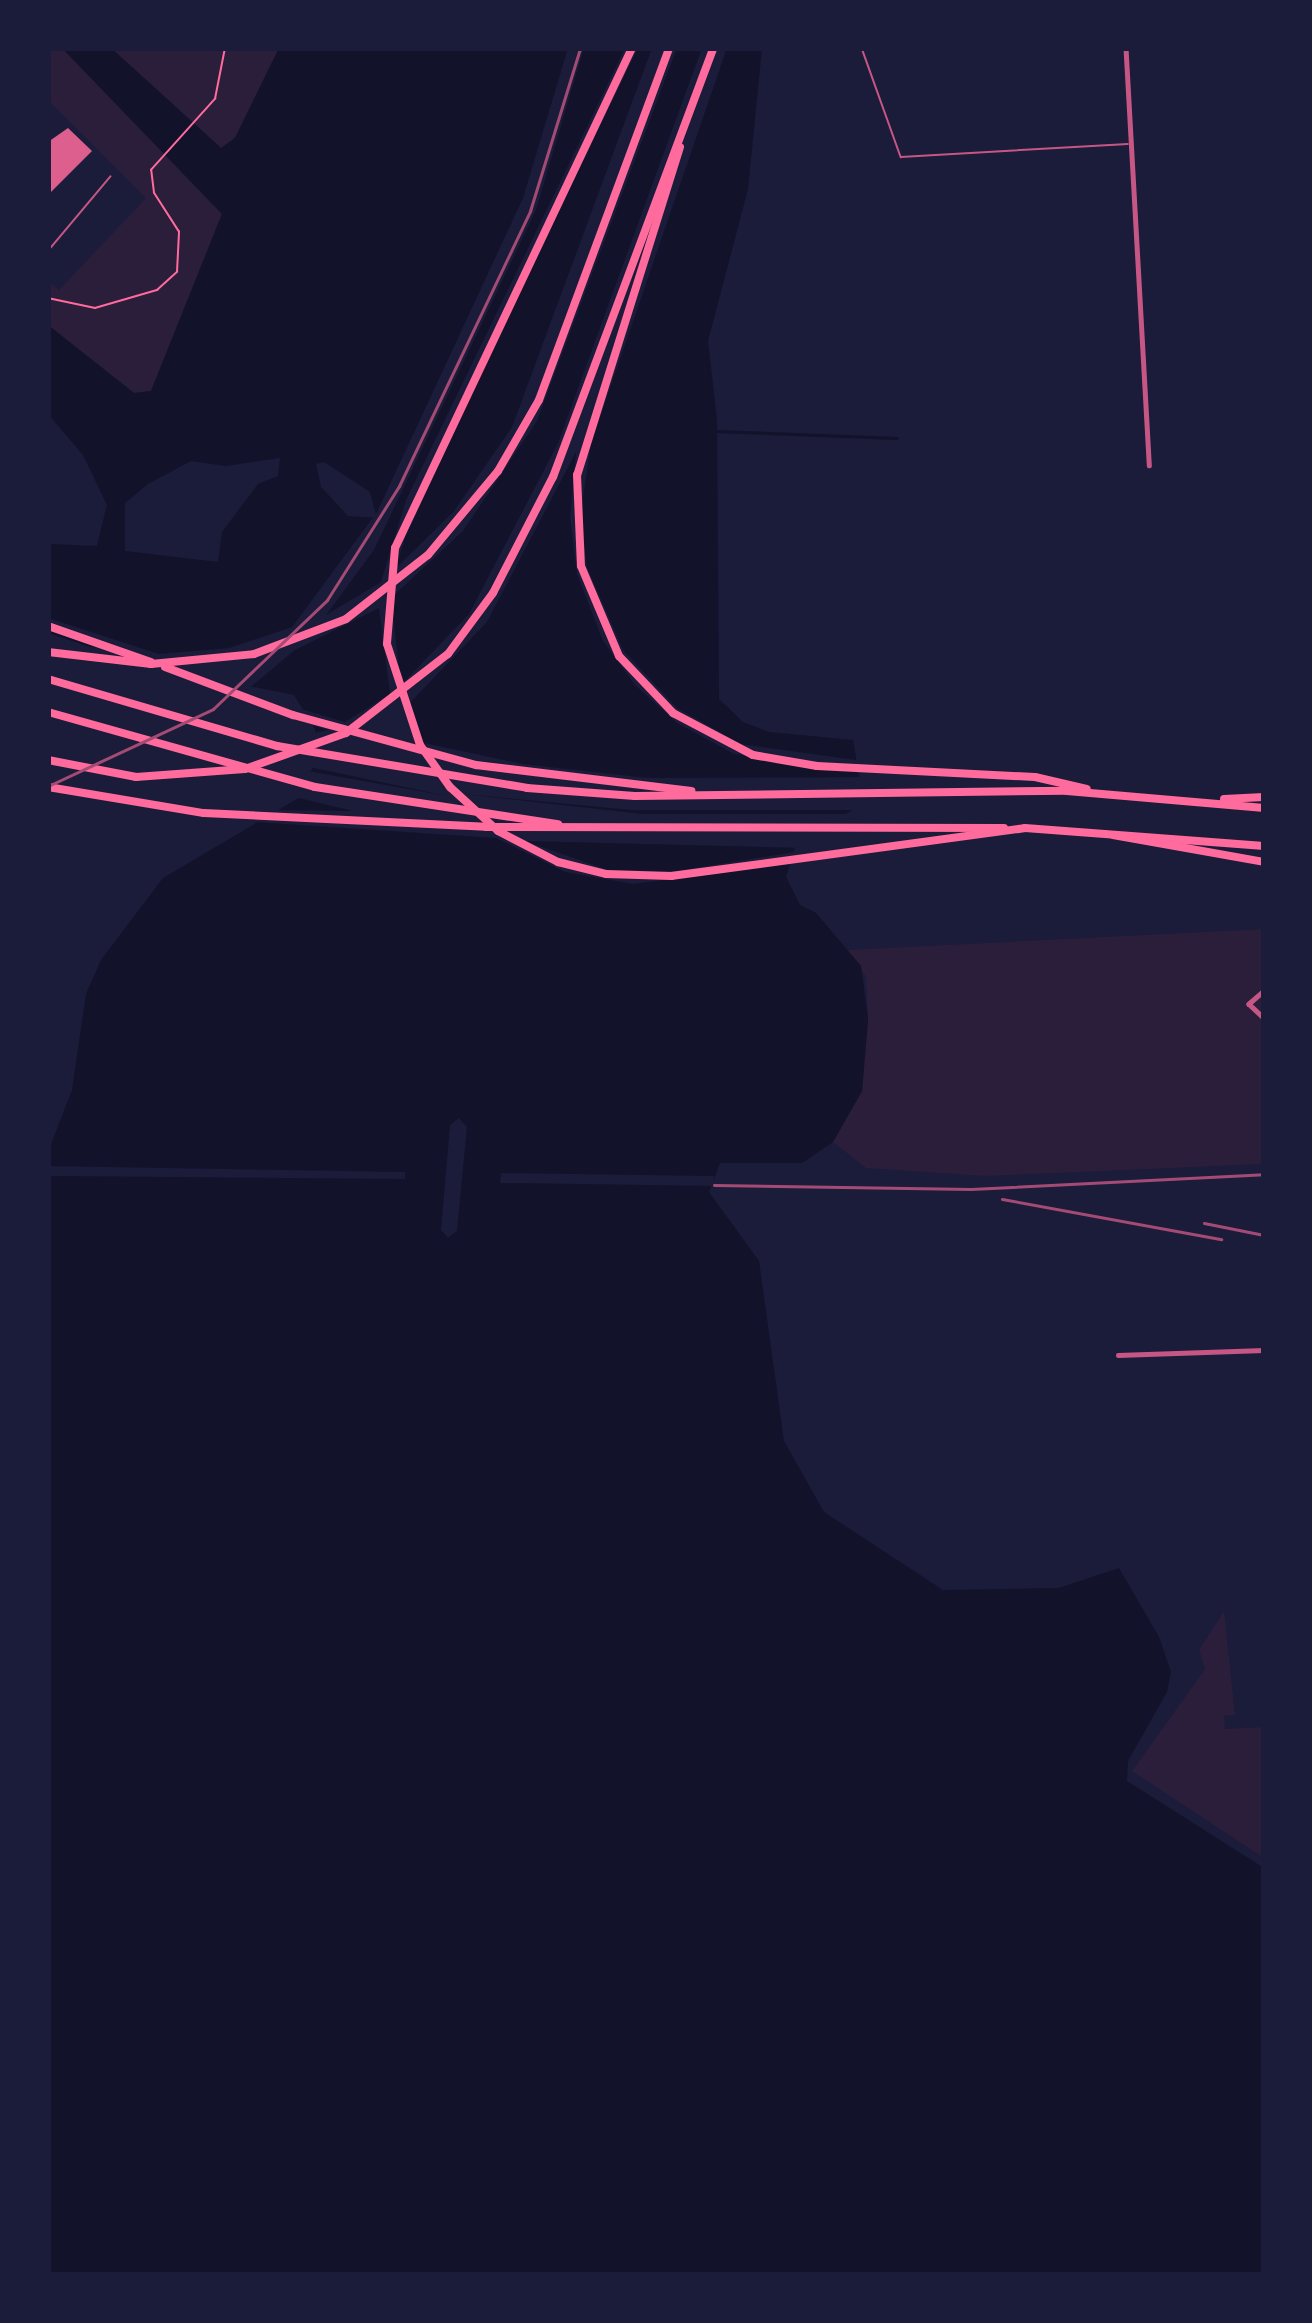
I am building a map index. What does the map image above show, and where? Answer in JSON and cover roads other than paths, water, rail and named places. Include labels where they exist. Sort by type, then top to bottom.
[{"type":"highway","points":[[632,48],[399,534],[387,644],[420,745],[449,787],[498,831],[558,862],[606,874],[671,876],[1024,828]]},
{"type":"highway","points":[[48,652],[151,664],[232,659],[324,629],[408,575],[482,494],[539,400],[669,48]]},
{"type":"highway","points":[[48,760],[136,777],[245,770],[346,733],[448,654],[480,615],[543,499],[712,48]]},
{"type":"highway","points":[[690,111],[577,475],[580,566],[608,638],[673,713],[753,755],[817,766],[1035,777],[1106,793]]},
{"type":"highway","points":[[48,626],[293,715],[476,765],[740,796]]},
{"type":"highway","points":[[48,679],[226,734],[384,768],[597,794],[1106,793],[1264,808]]},
{"type":"highway","points":[[48,712],[315,787],[602,829]]},
{"type":"highway","points":[[48,787],[204,813],[602,829],[1095,830],[1264,846]]},
{"type":"highway","points":[[1204,801],[1264,796]]},
{"type":"highway","points":[[1095,830],[1264,862]]},
{"type":"street","points":[[1126,48],[1149,465]]},
{"type":"street","points":[[1264,991],[1249,1004],[1264,1018]]},
{"type":"street","points":[[1118,1355],[1264,1349]]},
{"type":"lane","points":[[862,48],[901,157],[1130,144]]},
{"type":"lane","points":[[48,251],[110,178]]},
{"type":"waterway","points":[[717,431],[897,438]]},
{"type":"tram line","points":[[48,786],[213,709],[327,600],[399,486],[530,211],[580,48]]},
{"type":"railway","points":[[714,1185],[971,1189],[1264,1174]]},
{"type":"railway","points":[[1002,1199],[1221,1239]]},
{"type":"railway","points":[[1204,1223],[1264,1235]]}]
